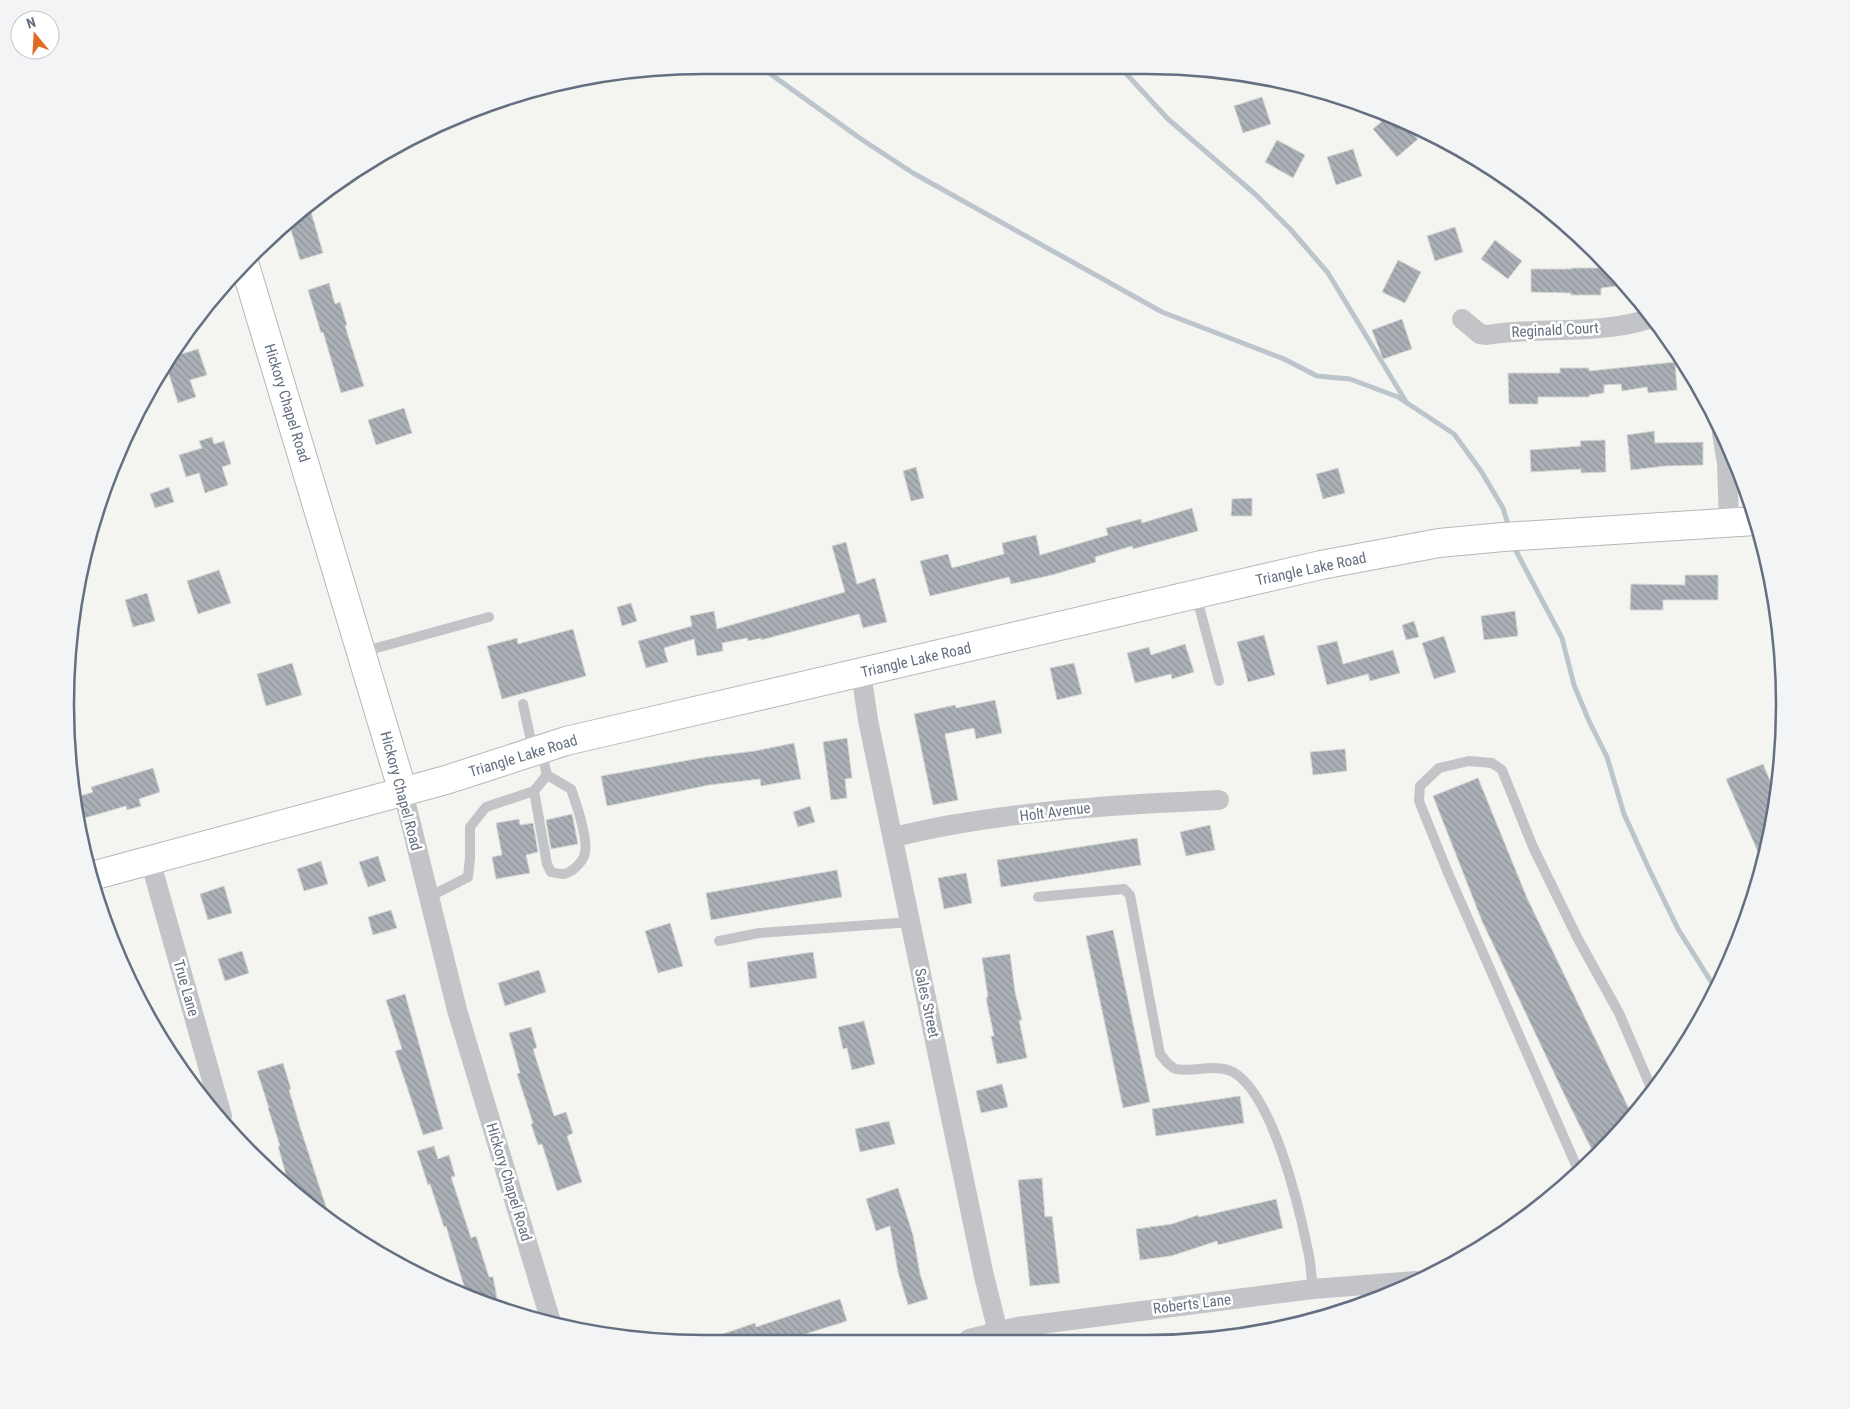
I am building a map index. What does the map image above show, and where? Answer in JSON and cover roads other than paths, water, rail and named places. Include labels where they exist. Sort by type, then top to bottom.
[{"type":"street","name":"Hickory Chapel Road","points":[[247,271],[403,792],[457,1010],[549,1316]]},
{"type":"street","name":"Reginald Court","points":[[1462,319],[1480,334],[1586,330],[1625,325],[1645,320]]},
{"type":"street","points":[[1726,460],[1742,522]]},
{"type":"street","name":"Triangle Lake Road","points":[[97,875],[446,780],[566,741],[1321,565],[1438,543],[1503,537],[1742,522]]},
{"type":"street","name":"Sales Street","points":[[861,673],[868,720],[984,1276],[998,1332]]},
{"type":"street","name":"Holt Avenue","points":[[893,837],[956,824],[1072,809],[1141,803],[1219,800]]},
{"type":"street","name":"True Lane","points":[[150,860],[219,1107]]},
{"type":"street","name":"Roberts Lane","points":[[984,1335],[1017,1326],[1313,1288],[1395,1283]]},
{"type":"lane","points":[[1196,594],[1219,681]]},
{"type":"lane","points":[[361,652],[488,617]]},
{"type":"lane","points":[[522,704],[547,775],[571,788],[578,811],[585,854],[579,864],[563,874],[551,872],[546,864],[534,792]]},
{"type":"lane","points":[[1576,1165],[1448,873],[1419,801],[1420,786],[1439,768],[1469,761],[1492,763],[1502,770],[1533,847],[1578,939],[1619,1013],[1649,1084]]},
{"type":"lane","points":[[429,897],[468,877],[470,827],[486,808],[534,792],[547,775]]},
{"type":"lane","points":[[1038,896],[1124,889],[1130,895],[1160,1054],[1165,1062],[1176,1069],[1215,1068],[1231,1071],[1252,1090],[1270,1119],[1292,1186],[1309,1252],[1313,1288]]},
{"type":"lane","points":[[719,941],[759,933],[911,922]]},
{"type":"waterway","points":[[771,74],[861,139],[913,173],[1162,312],[1284,359],[1317,376],[1350,379],[1398,397],[1454,434],[1481,471],[1503,508],[1507,521]]},
{"type":"waterway","points":[[1126,74],[1168,119],[1255,194],[1291,230],[1328,273],[1405,400]]},
{"type":"waterway","points":[[1516,551],[1562,638],[1574,685],[1607,757],[1624,814],[1648,867],[1678,929],[1711,982]]}]
